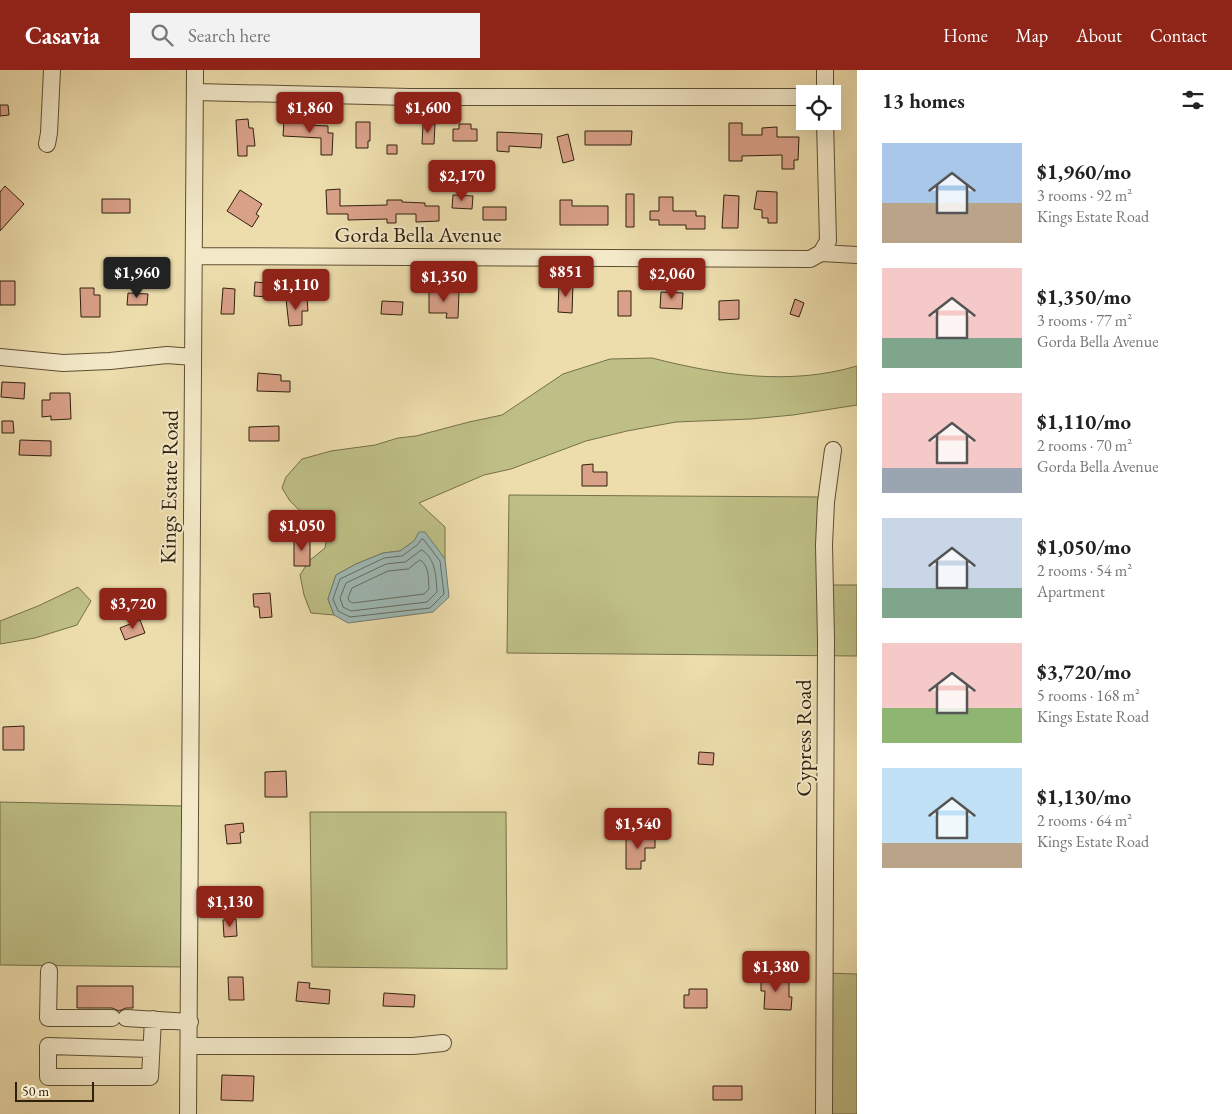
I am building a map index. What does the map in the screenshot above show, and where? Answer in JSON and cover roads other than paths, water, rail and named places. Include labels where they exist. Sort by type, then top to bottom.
[{"type":"street","points":[[46,144],[49,133],[52,70]]},
{"type":"street","name":"Kings Estate Road","points":[[188,1114],[190,1046],[189,817],[195,70]]},
{"type":"street","points":[[825,70],[825,85]]},
{"type":"street","points":[[195,92],[410,96],[796,97]]},
{"type":"street","points":[[821,253],[828,241],[826,130]]},
{"type":"street","name":"Gorda Bella Avenue","points":[[194,256],[810,259],[821,253],[857,255]]},
{"type":"street","points":[[0,357],[63,363],[110,361],[166,355],[193,357]]},
{"type":"street","name":"Cypress Road","points":[[824,1114],[826,640],[824,545],[826,502],[832,450]]},
{"type":"street","points":[[49,971],[48,1077],[150,1077],[153,1019]]},
{"type":"street","points":[[48,1018],[119,1018],[190,1022]]},
{"type":"street","points":[[190,1046],[413,1046],[443,1043]]},
{"type":"street","points":[[48,1046],[151,1049]]},
{"type":"water","points":[[419,532],[425,532],[445,559],[449,597],[433,612],[348,623],[334,615],[328,599],[336,575],[383,553],[400,551],[414,541]]}]
